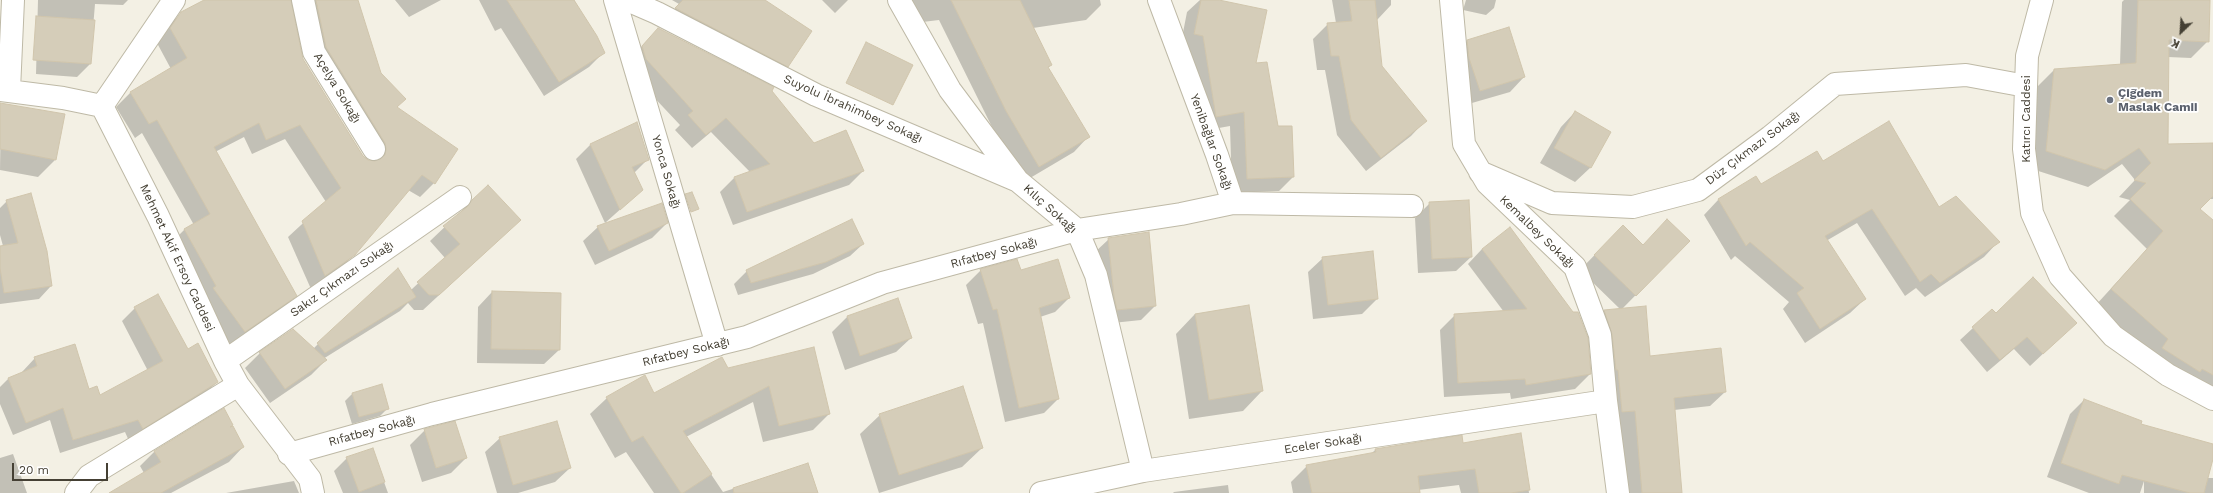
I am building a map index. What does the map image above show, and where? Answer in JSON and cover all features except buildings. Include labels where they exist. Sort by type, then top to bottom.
[{"type":"street","points":[[13,0],[4,90],[63,98],[102,106],[174,0]]},
{"type":"street","name":"Açelya Sokağı","points":[[303,0],[314,52],[374,149]]},
{"type":"street","name":"Yonca Sokağı","points":[[615,0],[717,345]]},
{"type":"street","name":"Suyolu İbrahimbey Sokağı","points":[[627,0],[657,13],[816,95],[1018,181]]},
{"type":"street","name":"Kılıç Sokağı","points":[[899,0],[950,90],[1018,181],[1077,230],[1096,275],[1143,471]]},
{"type":"street","name":"Yenibağlar Sokağı","points":[[1077,230],[1181,214],[1233,203],[1218,155],[1159,0]]},
{"type":"street","name":"Kemalbey Sokağı","points":[[1451,0],[1464,144],[1487,183],[1575,267],[1600,335],[1606,401],[1618,493]]},
{"type":"street","name":"Katırcı Caddesi","points":[[2042,0],[2027,56],[2024,149],[2032,213],[2060,276],[2113,336],[2168,375],[2213,399]]},
{"type":"street","name":"Düz Çıkmazı Sokağı","points":[[1480,172],[1552,203],[1633,207],[1698,190],[1770,137],[1835,84],[1966,74],[2026,86]]},
{"type":"street","name":"Mehmet Akif Ersoy Caddesi","points":[[102,106],[158,216],[224,361],[238,385],[289,454],[310,479],[313,493]]},
{"type":"street","name":"Sakız Çıkmazı Sokağı","points":[[224,361],[460,197]]},
{"type":"street","points":[[1233,203],[1412,206]]},
{"type":"street","name":"Rıfatbey Sokağı","points":[[289,454],[432,414],[748,337],[882,283],[1077,230]]},
{"type":"street","points":[[76,493],[89,476],[238,385]]},
{"type":"street","name":"Eceler Sokağı","points":[[1041,493],[1143,471],[1606,401]]},
{"type":"place","name":"Çiğdem Maslak Camii","points":[[2110,100]]}]
